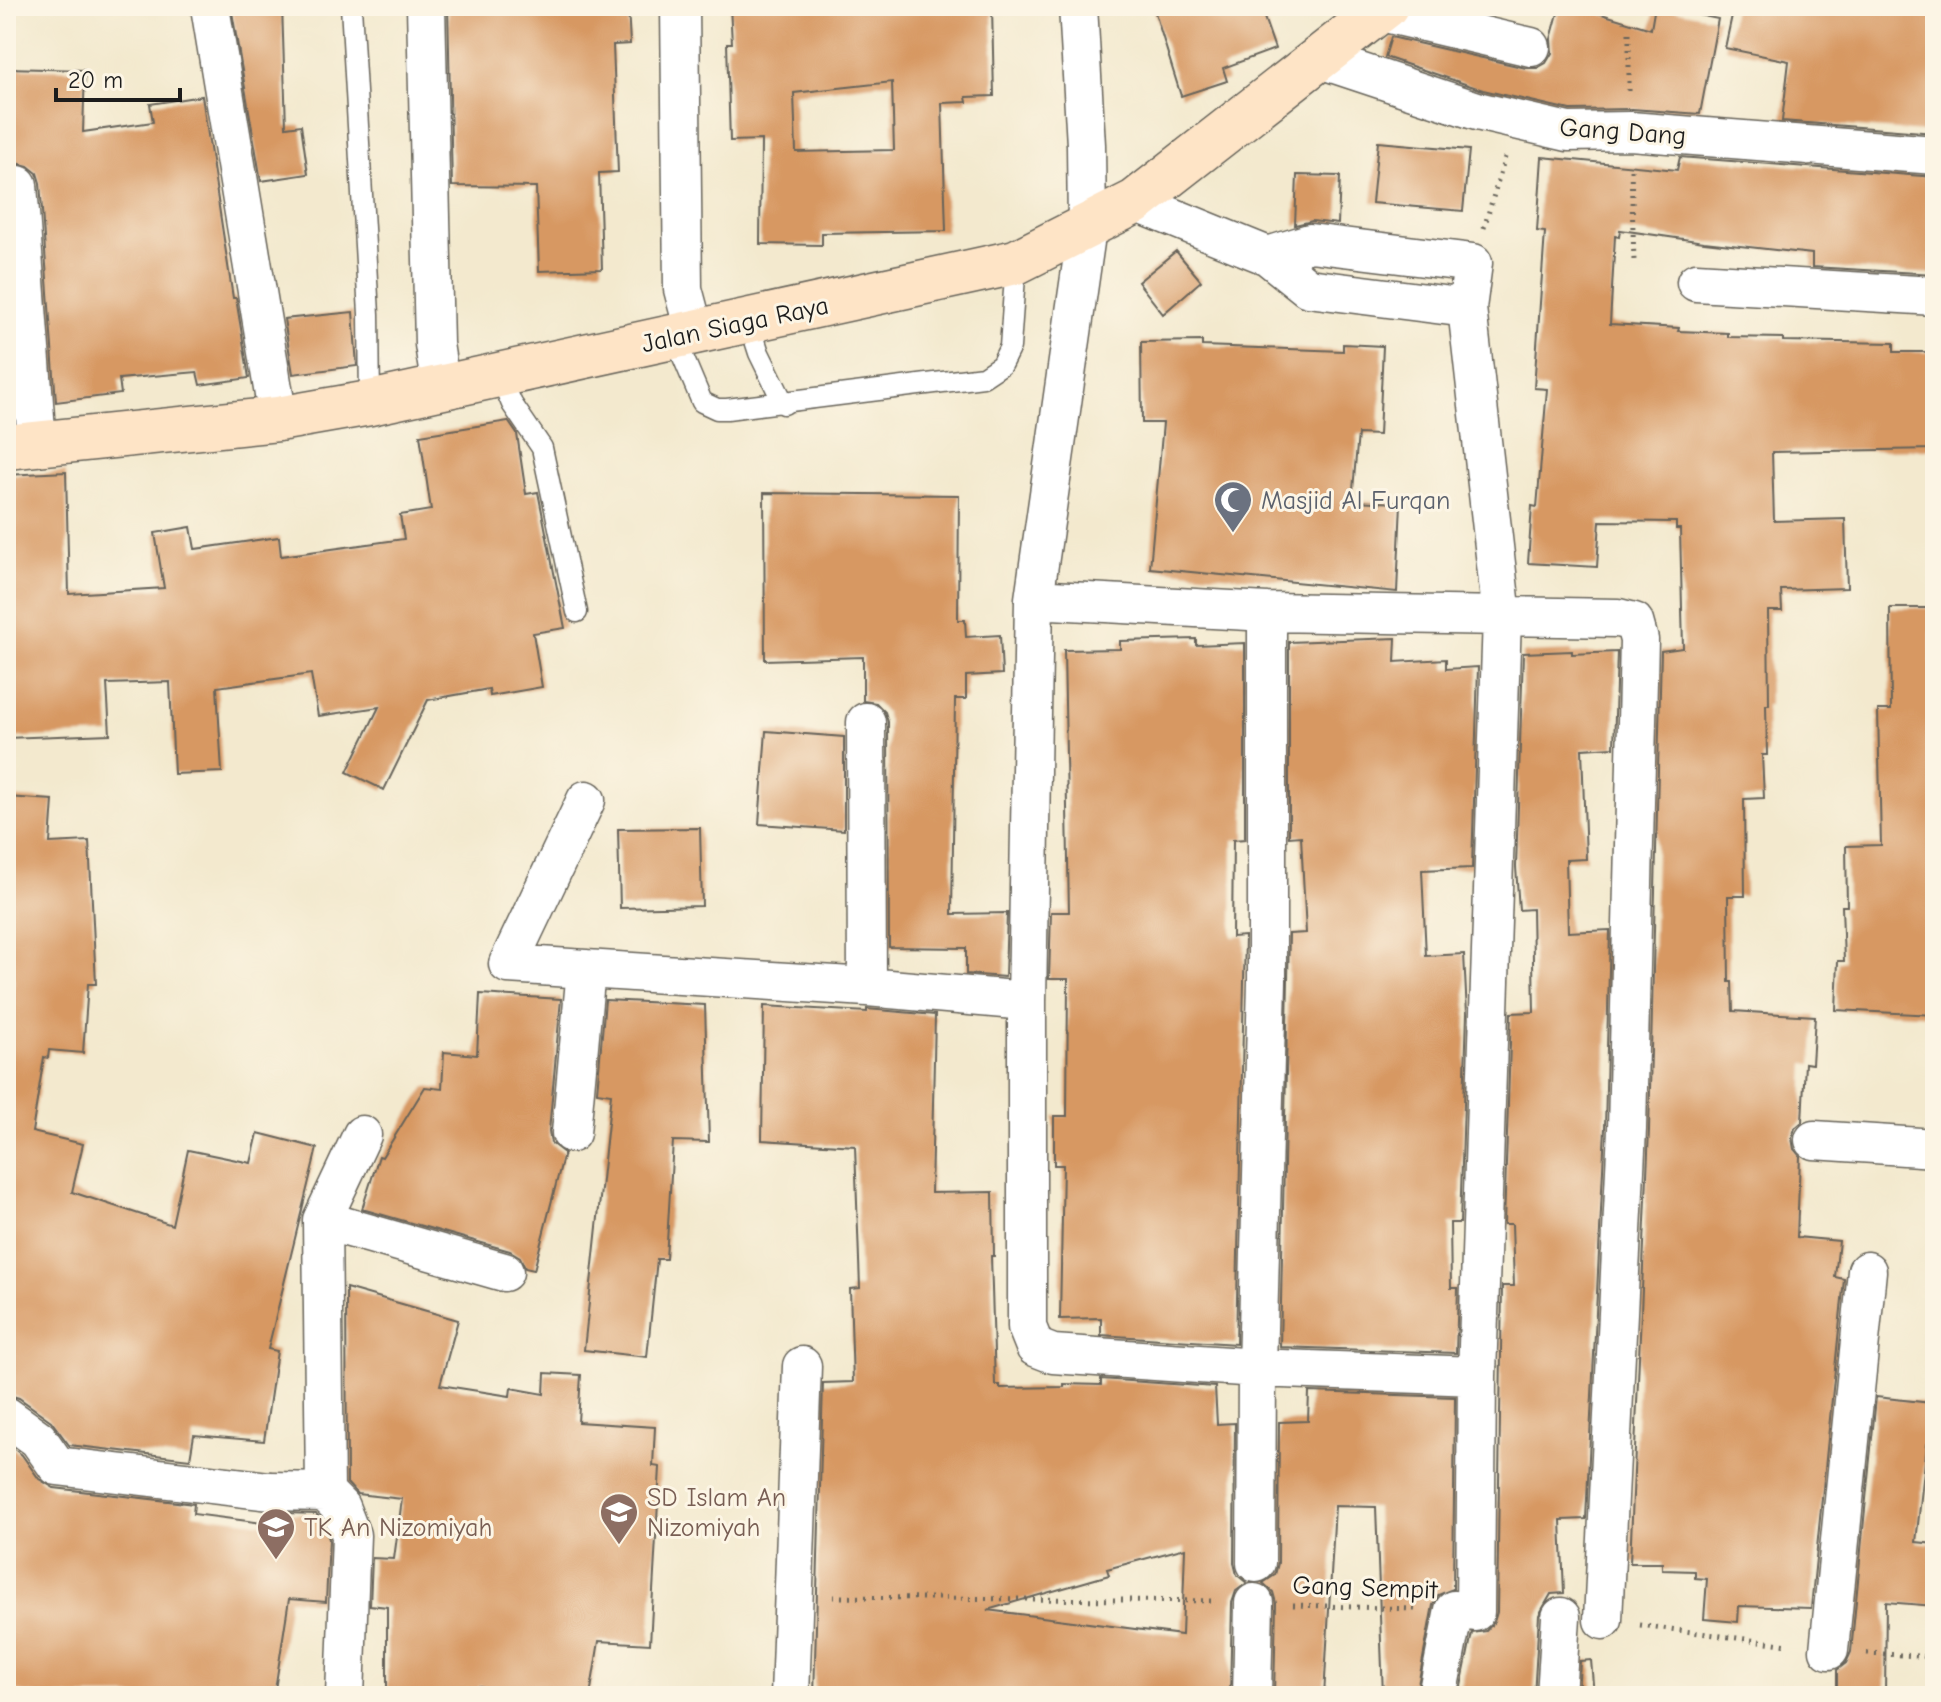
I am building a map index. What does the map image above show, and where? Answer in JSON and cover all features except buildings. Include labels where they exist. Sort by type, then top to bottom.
[{"type":"main road","name":"Jalan Siaga Raya","points":[[22,446],[278,419],[370,403],[1016,262],[1135,202],[1383,9]]},
{"type":"street","points":[[426,6],[434,344],[441,389]]},
{"type":"street","points":[[680,6],[685,336]]},
{"type":"street","points":[[1078,6],[1087,228],[1034,599],[1027,1001],[1027,1327],[1035,1347],[1053,1354],[1257,1368],[1477,1376]]},
{"type":"street","points":[[1383,9],[1531,47]]},
{"type":"street","points":[[211,13],[278,419]]},
{"type":"street","name":"Gang Dang","points":[[1320,59],[1477,111],[1568,132],[1630,131],[1935,155]]},
{"type":"street","points":[[18,185],[22,446]]},
{"type":"street","points":[[1135,202],[1268,256],[1308,288],[1467,308]]},
{"type":"street","points":[[1268,256],[1310,243],[1473,263],[1467,308],[1502,617],[1477,1376],[1464,1611],[1437,1696]]},
{"type":"street","points":[[1696,282],[1935,296]]},
{"type":"street","points":[[1034,599],[1267,612],[1618,618],[1634,622],[1639,640],[1627,1129],[1603,1620]]},
{"type":"street","points":[[1256,1563],[1257,1368],[1267,981],[1267,612]]},
{"type":"street","points":[[866,722],[867,987]]},
{"type":"street","points":[[586,800],[508,964],[867,987],[1027,1001]]},
{"type":"street","points":[[571,1133],[586,969]]},
{"type":"street","points":[[325,1492],[322,1220],[362,1135]]},
{"type":"street","points":[[1814,1140],[1935,1148]]},
{"type":"street","points":[[322,1220],[504,1272]]},
{"type":"street","points":[[1829,1650],[1867,1271]]},
{"type":"street","points":[[790,1696],[802,1366]]},
{"type":"street","points":[[6,1416],[38,1439],[57,1466],[270,1491],[325,1492],[340,1507],[351,1535],[345,1696]]},
{"type":"street","points":[[1252,1696],[1254,1603]]},
{"type":"street","points":[[1556,1696],[1561,1617]]},
{"type":"lane","points":[[351,6],[369,314],[370,403]]},
{"type":"lane","points":[[685,336],[702,402],[717,409],[784,404],[983,377],[1001,365],[1010,347],[1016,262]]},
{"type":"lane","points":[[749,322],[759,353],[784,404]]},
{"type":"lane","points":[[500,376],[512,404],[542,448],[577,612]]},
{"type":"path","points":[[1473,263],[1516,119]]},
{"type":"path","name":"Gang Sempit","points":[[792,1595],[1184,1599],[1464,1611]]},
{"type":"path","points":[[1603,1620],[1829,1650],[1935,1657]]},
{"type":"place","name":"Masjid Al Furqan","points":[[1233,534]]},
{"type":"place","name":"SD Islam An Nizomiyah","points":[[619,1546]]},
{"type":"place","name":"TK An Nizomiyah","points":[[276,1561]]}]
